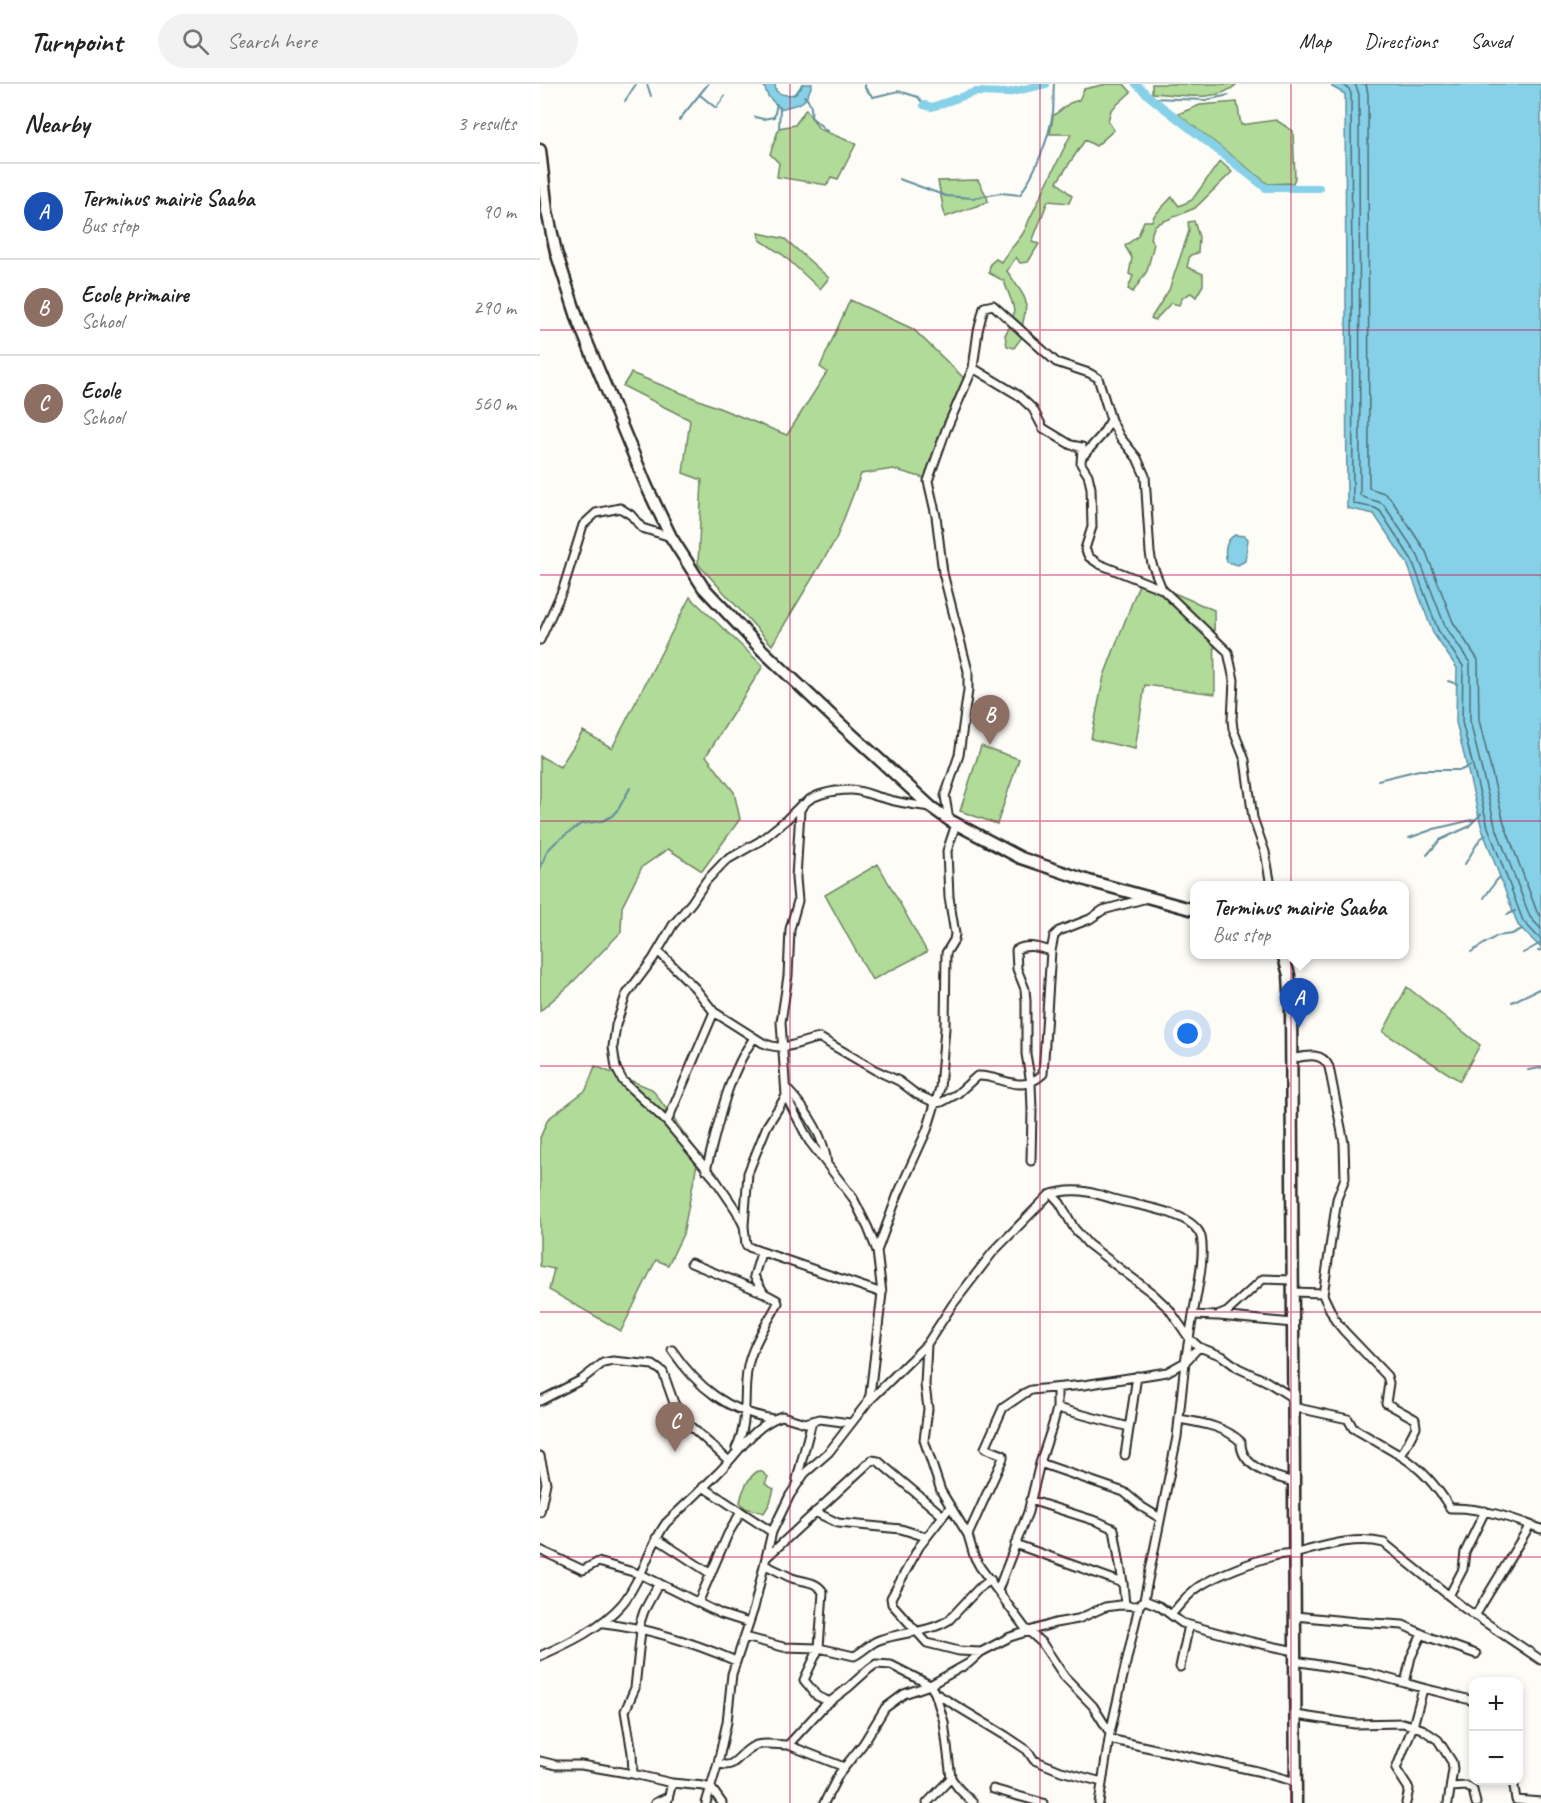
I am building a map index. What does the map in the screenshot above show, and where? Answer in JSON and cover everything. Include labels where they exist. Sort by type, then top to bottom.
[{"type":"street","points":[[540,150],[544,212],[579,322],[646,487],[671,537],[703,586],[737,625],[836,720],[931,807],[953,822],[1021,858],[1089,881],[1190,909]]},
{"type":"street","points":[[877,1251],[898,1194],[927,1130],[940,1088],[945,1028],[946,955],[955,934],[951,914],[947,851],[953,822],[945,796],[959,755],[969,680],[967,660],[943,573],[936,516],[928,481],[946,430],[973,368],[984,307],[993,305],[1056,362],[1098,378],[1111,420],[1117,432],[1137,458],[1145,476],[1150,553],[1162,589]]},
{"type":"street","points":[[973,368],[1018,394],[1033,409],[1043,428],[1071,445],[1082,447],[1091,445]]},
{"type":"street","points":[[1081,458],[1104,432],[1111,420]]},
{"type":"street","points":[[1104,432],[1117,432]]},
{"type":"street","points":[[1082,447],[1081,464],[1088,475],[1091,488],[1092,527],[1085,545],[1086,553],[1099,564],[1162,589],[1228,652],[1234,680],[1233,729],[1245,760],[1253,818],[1265,852],[1270,881]]},
{"type":"street","points":[[540,640],[563,589],[580,531],[592,516],[620,508],[631,515],[642,528],[671,537]]},
{"type":"street","points":[[744,1226],[736,1210],[706,1170],[667,1122],[623,1081],[616,1068],[613,1047],[616,1025],[626,995],[706,881],[725,861],[760,841],[810,799],[853,790],[906,804],[931,807]]},
{"type":"street","points":[[802,805],[796,846],[795,878],[798,901],[790,929],[788,976],[781,1022],[786,1092],[802,1130],[816,1152],[853,1198],[877,1251],[882,1293],[870,1395],[867,1402]]},
{"type":"street","points":[[658,951],[695,988],[714,1012],[754,1038],[771,1047],[783,1048],[820,1038],[916,1094],[936,1103],[957,1094],[976,1076],[1013,1083],[1031,1083],[1044,1070],[1054,936],[1059,931],[1090,919],[1103,910],[1150,898]]},
{"type":"street","points":[[1031,1161],[1031,1083],[1026,1054],[1025,989],[1017,969],[1015,954],[1019,947],[1036,947],[1052,951]]},
{"type":"street","points":[[1285,959],[1290,989],[1291,1059],[1296,1803]]},
{"type":"street","points":[[667,1122],[714,1012]]},
{"type":"street","points":[[706,1170],[733,1079],[741,1058],[754,1038]]},
{"type":"street","points":[[1291,1059],[1319,1056],[1325,1059],[1329,1067],[1344,1143],[1346,1178],[1337,1199],[1323,1293],[1335,1320],[1387,1377],[1389,1383],[1386,1403],[1415,1419],[1416,1427],[1401,1456]]},
{"type":"street","points":[[786,1092],[799,1102],[812,1122],[826,1149],[827,1164]]},
{"type":"street","points":[[786,1092],[767,1126],[748,1173],[744,1226],[746,1245],[761,1253],[882,1293]]},
{"type":"street","points":[[795,1485],[829,1452],[867,1402],[927,1344],[953,1304],[993,1252],[1052,1194],[1059,1191],[1083,1191],[1162,1211],[1182,1219],[1199,1232],[1203,1256],[1185,1362],[1179,1419],[1142,1603],[1110,1736],[1099,1803]]},
{"type":"street","points":[[1052,1194],[1060,1203],[1074,1228],[1088,1244],[1152,1293],[1169,1309],[1189,1338],[1199,1347],[1222,1356],[1238,1368],[1266,1381],[1293,1403],[1348,1419],[1353,1428],[1416,1467],[1442,1495],[1450,1508],[1466,1507],[1485,1511],[1541,1529]]},
{"type":"street","points":[[761,1253],[754,1276],[764,1293]]},
{"type":"street","points":[[692,1263],[764,1293],[777,1300],[778,1304],[751,1354],[744,1428],[730,1458]]},
{"type":"street","points":[[1217,1316],[1230,1310],[1263,1279],[1292,1280]]},
{"type":"street","points":[[1292,1292],[1323,1293]]},
{"type":"street","points":[[1193,1315],[1293,1323]]},
{"type":"street","points":[[927,1344],[925,1385],[928,1409],[924,1440],[941,1491],[968,1535],[976,1560],[1025,1628],[1042,1643],[1064,1676],[1093,1706],[1110,1736],[1296,1782]]},
{"type":"street","points":[[968,1535],[1003,1458],[1002,1455],[985,1448],[1003,1408],[1031,1390],[1167,1372],[1185,1362],[1199,1347]]},
{"type":"street","points":[[672,1350],[692,1378],[714,1394],[746,1413],[773,1419]]},
{"type":"street","points":[[540,1401],[581,1380],[603,1363],[613,1361],[653,1365],[663,1372],[674,1402],[687,1424],[730,1458]]},
{"type":"street","points":[[1125,1455],[1137,1376]]},
{"type":"street","points":[[998,1590],[1022,1529],[1057,1408],[1057,1388]]},
{"type":"street","points":[[1057,1408],[1129,1427]]},
{"type":"street","points":[[540,1656],[604,1623],[629,1595],[656,1538],[666,1523],[764,1424],[782,1416],[805,1423],[820,1419],[850,1423]]},
{"type":"street","points":[[1179,1419],[1210,1425],[1234,1436],[1241,1442],[1243,1455],[1248,1461],[1271,1475],[1294,1482]]},
{"type":"street","points":[[706,1803],[712,1789],[727,1722],[732,1674],[749,1623],[772,1532],[795,1485],[812,1421]]},
{"type":"street","points":[[540,1455],[546,1483],[540,1512]]},
{"type":"street","points":[[766,1561],[872,1460],[943,1516]]},
{"type":"street","points":[[1040,1463],[1124,1492],[1142,1508],[1160,1518]]},
{"type":"street","points":[[703,1487],[772,1532]]},
{"type":"street","points":[[1030,1500],[1114,1529],[1124,1583],[1125,1605]]},
{"type":"street","points":[[950,1506],[926,1537],[906,1569],[891,1598],[892,1604],[922,1640],[932,1645],[959,1651],[981,1652]]},
{"type":"street","points":[[1449,1596],[1460,1575],[1465,1552],[1485,1511]]},
{"type":"street","points":[[698,1603],[734,1522],[741,1512]]},
{"type":"street","points":[[815,1512],[838,1523],[901,1529],[926,1537]]},
{"type":"street","points":[[1475,1616],[1530,1525]]},
{"type":"street","points":[[656,1538],[711,1574]]},
{"type":"street","points":[[1171,1615],[1202,1584],[1275,1555],[1346,1542],[1376,1541],[1384,1543],[1475,1616],[1541,1660]]},
{"type":"street","points":[[1015,1544],[1124,1583]]},
{"type":"street","points":[[540,1550],[583,1570],[598,1562],[640,1574],[721,1614],[749,1623]]},
{"type":"street","points":[[766,1561],[795,1579],[821,1587],[824,1592],[819,1648],[804,1682],[817,1695],[830,1702]]},
{"type":"street","points":[[745,1636],[783,1647],[819,1648],[854,1656],[877,1640],[916,1632],[949,1620],[991,1580]]},
{"type":"street","points":[[633,1774],[625,1711],[635,1688],[639,1629],[644,1611],[659,1583]]},
{"type":"street","points":[[824,1803],[844,1767],[863,1744],[885,1708],[892,1702],[904,1694],[930,1685],[969,1663],[981,1652],[1010,1637],[1055,1623],[1078,1619],[1105,1607],[1142,1603],[1159,1606],[1179,1622],[1295,1656],[1423,1689],[1444,1691],[1469,1700]]},
{"type":"street","points":[[1295,1616],[1402,1624],[1422,1634],[1476,1653]]},
{"type":"street","points":[[604,1623],[682,1639],[736,1661]]},
{"type":"street","points":[[1180,1667],[1189,1625]]},
{"type":"street","points":[[1404,1683],[1422,1634]]},
{"type":"street","points":[[540,1648],[548,1652]]},
{"type":"street","points":[[788,1745],[807,1723],[876,1664],[891,1665],[930,1685],[936,1693],[944,1722],[951,1778],[973,1803]]},
{"type":"street","points":[[1406,1803],[1408,1786],[1396,1769],[1413,1726],[1423,1689]]},
{"type":"street","points":[[936,1693],[1027,1750],[1034,1760],[1061,1771],[1102,1782]]},
{"type":"street","points":[[1296,1715],[1355,1724],[1403,1723],[1430,1734],[1443,1747],[1452,1762],[1448,1803]]},
{"type":"street","points":[[718,1763],[726,1766],[733,1764],[742,1752],[757,1744],[788,1745],[844,1767]]},
{"type":"street","points":[[540,1761],[556,1765],[581,1765],[712,1789],[722,1803]]},
{"type":"street","points":[[927,1803],[951,1778]]},
{"type":"street","points":[[655,1803],[668,1800],[672,1783]]},
{"type":"street","points":[[1514,1785],[1516,1800],[1541,1802]]},
{"type":"street","points":[[1451,1787],[1470,1788],[1473,1790],[1476,1803]]},
{"type":"street","points":[[993,1789],[1043,1803]]},
{"type":"green space","points":[[1107,84],[1124,84],[1131,92],[1111,110],[1108,121],[1114,130],[1096,146],[1085,140],[1057,182],[1072,196],[1069,203],[1048,201],[1032,242],[1039,244],[1028,262],[1020,263],[1016,257],[1007,271],[1024,296],[1026,307],[1022,337],[1014,348],[1007,346],[1005,335],[1013,319],[1014,308],[1004,281],[989,273],[990,264],[996,259],[1001,262],[1024,232],[1071,134],[1050,134],[1053,116],[1070,103],[1079,100],[1084,89]]},
{"type":"green space","points":[[1152,84],[1237,84],[1219,94],[1197,96],[1152,93]]},
{"type":"green space","points":[[1237,102],[1241,125],[1276,120],[1293,131],[1295,178],[1293,183],[1268,184],[1178,114],[1200,105]]},
{"type":"green space","points":[[806,109],[819,129],[856,144],[838,179],[831,177],[827,185],[777,177],[779,163],[770,154],[779,128],[795,125]]},
{"type":"green space","points":[[1220,161],[1232,172],[1195,208],[1155,225],[1150,238],[1154,244],[1147,271],[1133,292],[1128,289],[1133,276],[1129,274],[1132,258],[1125,246],[1138,236],[1144,221],[1152,221],[1172,197],[1179,206],[1192,200]]},
{"type":"green space","points":[[978,180],[988,202],[945,217],[938,181]]},
{"type":"green space","points":[[1194,221],[1199,237],[1198,253],[1190,255],[1187,267],[1203,274],[1203,285],[1196,297],[1191,293],[1183,297],[1179,305],[1171,303],[1155,320],[1151,318],[1169,290],[1189,231],[1188,222]]},
{"type":"green space","points":[[759,233],[785,239],[829,278],[820,289],[783,255],[760,240]]},
{"type":"green space","points":[[850,300],[913,329],[968,382],[931,480],[893,469],[861,474],[836,539],[772,645],[698,564],[702,480],[683,473],[690,420],[623,386],[631,373],[787,435],[827,372],[820,367]]},
{"type":"green space","points":[[1141,579],[1214,610],[1215,694],[1145,685],[1135,749],[1091,739],[1104,676]]},
{"type":"green space","points":[[690,597],[763,666],[706,756],[734,792],[740,819],[702,871],[668,849],[642,867],[622,907],[621,932],[571,984],[540,1011],[540,756],[560,767],[583,731],[612,748]]},
{"type":"green space","points":[[981,746],[1019,759],[997,824],[960,811]]},
{"type":"green space","points":[[878,864],[927,952],[872,980],[825,895]]},
{"type":"green space","points":[[1407,987],[1480,1045],[1460,1081],[1383,1032]]},
{"type":"green space","points":[[595,1066],[652,1089],[699,1154],[683,1234],[668,1265],[656,1260],[621,1331],[549,1290],[554,1269],[540,1266],[540,1138],[548,1119],[586,1090]]},
{"type":"green space","points":[[758,1471],[768,1477],[765,1484],[774,1489],[764,1513],[745,1508],[740,1502],[746,1485]]},
{"type":"water","points":[[763,84],[775,84],[776,91],[788,95],[796,94],[802,84],[812,84],[807,97],[801,103],[780,109],[768,96]]},
{"type":"water","points":[[1332,84],[1541,84],[1541,948],[1518,925],[1482,829],[1456,722],[1457,668],[1433,633],[1407,563],[1374,514],[1347,508],[1345,94],[1332,87]]},
{"type":"water","points":[[1235,535],[1245,536],[1248,539],[1245,561],[1238,565],[1227,562],[1226,554],[1227,543]]},
{"type":"waterway","points":[[625,101],[636,84]]},
{"type":"waterway","points":[[647,84],[651,96]]},
{"type":"waterway","points":[[679,120],[708,84]]},
{"type":"waterway","points":[[793,95],[802,84]]},
{"type":"waterway","points":[[865,84],[865,88],[873,97],[899,91],[918,97],[924,105]]},
{"type":"waterway","points":[[924,105],[932,107],[975,92],[1007,93],[1046,84]]},
{"type":"waterway","points":[[899,179],[946,196],[973,198],[1001,193],[1020,195],[1045,145],[1053,112],[1054,84]]},
{"type":"waterway","points":[[1136,84],[1266,188],[1319,188]]},
{"type":"waterway","points":[[700,95],[716,108],[725,96]]},
{"type":"waterway","points":[[1151,98],[1206,100],[1229,95]]},
{"type":"waterway","points":[[804,96],[810,105],[811,117],[827,131]]},
{"type":"waterway","points":[[755,117],[763,119],[774,117],[777,104]]},
{"type":"waterway","points":[[779,128],[780,107]]},
{"type":"waterway","points":[[1448,681],[1457,684]]},
{"type":"waterway","points":[[1378,780],[1419,770],[1461,770],[1470,766]]},
{"type":"waterway","points":[[540,869],[547,851],[557,841],[581,824],[602,821],[612,816],[630,788]]},
{"type":"waterway","points":[[1427,855],[1440,840],[1468,827],[1481,814]]},
{"type":"waterway","points":[[1409,838],[1434,829],[1476,819]]},
{"type":"waterway","points":[[1465,864],[1480,839],[1486,835]]},
{"type":"waterway","points":[[1484,898],[1500,877]]},
{"type":"waterway","points":[[1507,915],[1515,911]]},
{"type":"waterway","points":[[1471,952],[1497,936],[1512,934],[1522,929]]},
{"type":"waterway","points":[[1523,953],[1541,943]]},
{"type":"waterway","points":[[1512,1002],[1541,988]]},
{"type":"waterway","points":[[1528,1070],[1541,1068]]},
{"type":"place","name":"Ecole primaire","points":[[990,745]]},
{"type":"place","name":"Terminus mairie Saaba","points":[[1299,1028]]},
{"type":"place","name":"Ecole","points":[[675,1452]]}]
